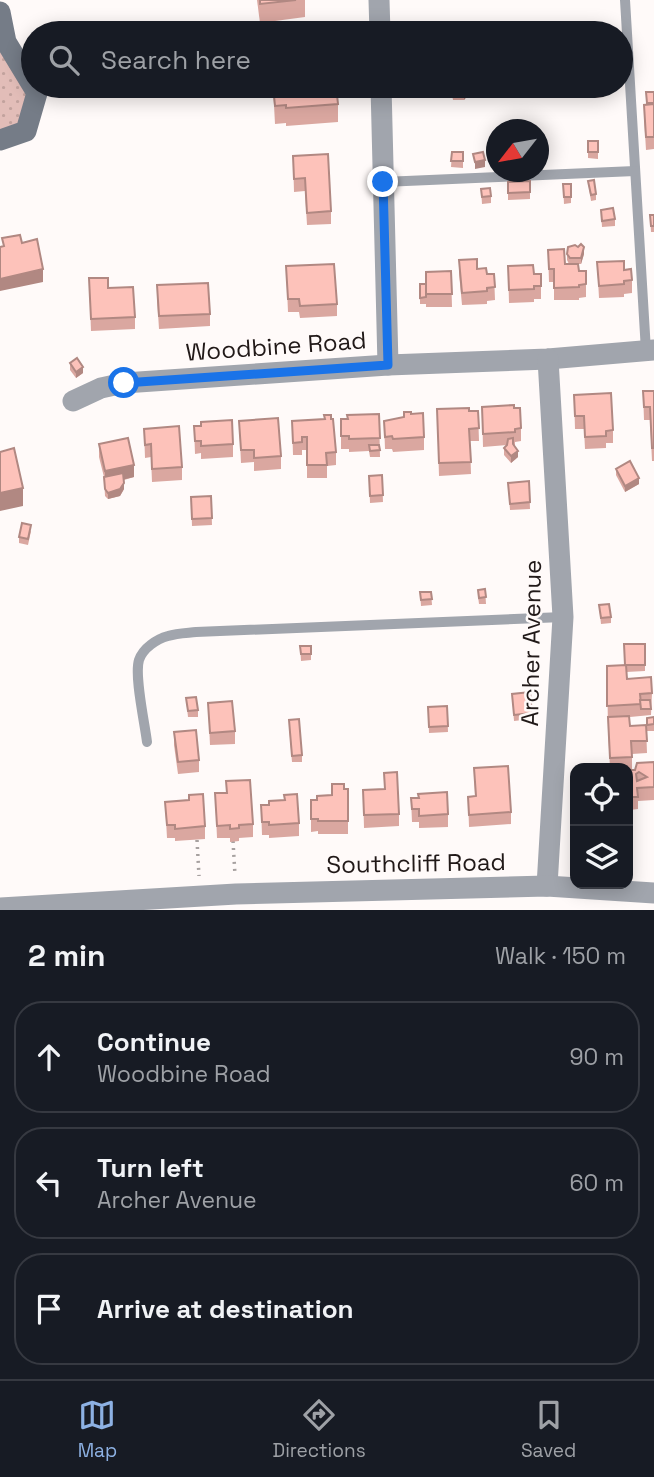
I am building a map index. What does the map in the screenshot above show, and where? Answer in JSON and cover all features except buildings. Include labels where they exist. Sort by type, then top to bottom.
[{"type":"street","points":[[379,0],[380,21]]},
{"type":"street","points":[[0,12],[6,42],[21,67]]},
{"type":"street","points":[[0,140],[26,131],[36,98]]},
{"type":"street","points":[[381,98],[388,365]]},
{"type":"street","name":"Woodbine Road","points":[[73,401],[101,388],[124,383],[650,351]]},
{"type":"street","name":"Archer Avenue","points":[[547,886],[563,617],[548,359]]},
{"type":"street","name":"Southcliff Road","points":[[0,908],[180,904],[547,886],[654,893]]},
{"type":"lane","points":[[625,0],[626,21]]},
{"type":"lane","points":[[631,98],[650,351]]},
{"type":"lane","points":[[383,182],[635,171]]},
{"type":"lane","points":[[147,742],[138,672],[139,659],[155,642],[168,636],[196,632],[563,617]]},
{"type":"path","points":[[197,839],[199,876]]},
{"type":"path","points":[[233,841],[235,874]]},
{"type":"shaded area","points":[[0,12],[21,58],[21,98],[36,98],[26,131],[0,140]]},
{"type":"route","points":[[124,383],[388,365],[383,182]]}]
